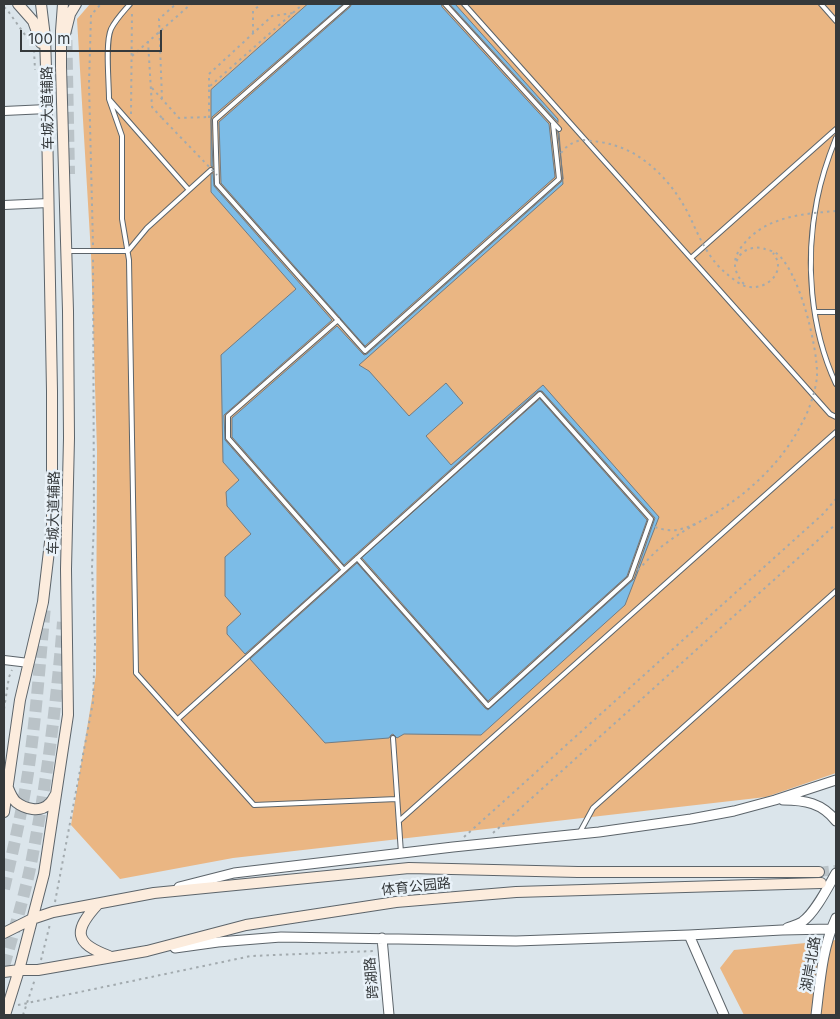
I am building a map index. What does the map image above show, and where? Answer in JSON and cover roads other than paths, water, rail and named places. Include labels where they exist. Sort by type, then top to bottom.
[{"type":"main road","points":[[18,4],[33,21],[39,36],[46,68]]},
{"type":"main road","name":"车城大道辅路","points":[[4,812],[20,700],[43,602],[52,525],[49,203],[45,38],[41,4]]},
{"type":"main road","name":"车城大道辅路","points":[[6,1011],[19,970],[44,874],[68,715],[66,568],[69,428],[68,311],[61,67],[63,4]]},
{"type":"main road","points":[[61,67],[64,39],[70,14],[76,4]]},
{"type":"main road","points":[[8,788],[17,803],[32,809],[39,809],[48,805],[57,793]]},
{"type":"main road","name":"体育公园路","points":[[4,933],[32,919],[53,912],[154,893],[409,868],[578,872],[819,872]]},
{"type":"main road","name":"体育公园路","points":[[4,972],[38,970],[147,951],[246,925],[396,902],[516,892],[821,883]]},
{"type":"main road","points":[[98,904],[88,915],[81,928],[81,937],[91,949],[112,957]]},
{"type":"street","points":[[4,111],[47,109]]},
{"type":"street","points":[[4,204],[49,203]]},
{"type":"street","points":[[4,660],[29,663]]},
{"type":"street","points":[[154,893],[234,873],[580,834],[691,819],[734,811],[776,800],[836,780]]},
{"type":"street","points":[[776,800],[806,801],[820,806],[836,821]]},
{"type":"street","points":[[782,930],[801,922],[809,916],[836,873]]},
{"type":"street","name":"湖岸北路","points":[[816,1015],[824,956],[836,918]]},
{"type":"street","points":[[147,951],[218,942],[282,937],[516,940],[831,929]]},
{"type":"street","points":[[689,935],[724,1015]]},
{"type":"street","name":"跨湖路","points":[[382,938],[389,1015]]},
{"type":"lane","points":[[131,4],[111,29],[108,43],[109,99],[122,136],[122,219],[128,251],[129,270],[136,673],[254,804],[397,800]]},
{"type":"lane","points":[[348,4],[215,120],[217,184],[365,351],[559,179],[553,124]]},
{"type":"lane","points":[[445,4],[558,129]]},
{"type":"lane","points":[[464,4],[830,414],[836,417]]},
{"type":"lane","points":[[821,4],[836,21]]},
{"type":"lane","points":[[109,99],[189,190]]},
{"type":"lane","points":[[691,258],[836,129]]},
{"type":"lane","points":[[836,138],[826,165],[817,200],[812,235],[811,270],[815,312],[821,341],[836,384]]},
{"type":"lane","points":[[128,251],[147,228],[210,171]]},
{"type":"lane","points":[[66,251],[128,251]]},
{"type":"lane","points":[[815,312],[836,312]]},
{"type":"lane","points":[[338,320],[228,416],[228,438],[344,570]]},
{"type":"lane","points":[[178,719],[357,558],[540,394],[652,519],[630,578],[488,706],[357,558]]},
{"type":"lane","points":[[399,821],[836,432]]},
{"type":"lane","points":[[580,834],[593,808],[836,591]]},
{"type":"lane","points":[[393,738],[401,854]]},
{"type":"tunnel","points":[[66,22],[69,174]]},
{"type":"tunnel","points":[[4,889],[28,773],[36,710],[45,606]]},
{"type":"tunnel","points":[[4,966],[28,878],[44,792],[63,622]]},
{"type":"tunnel","points":[[819,872],[836,870]]}]
